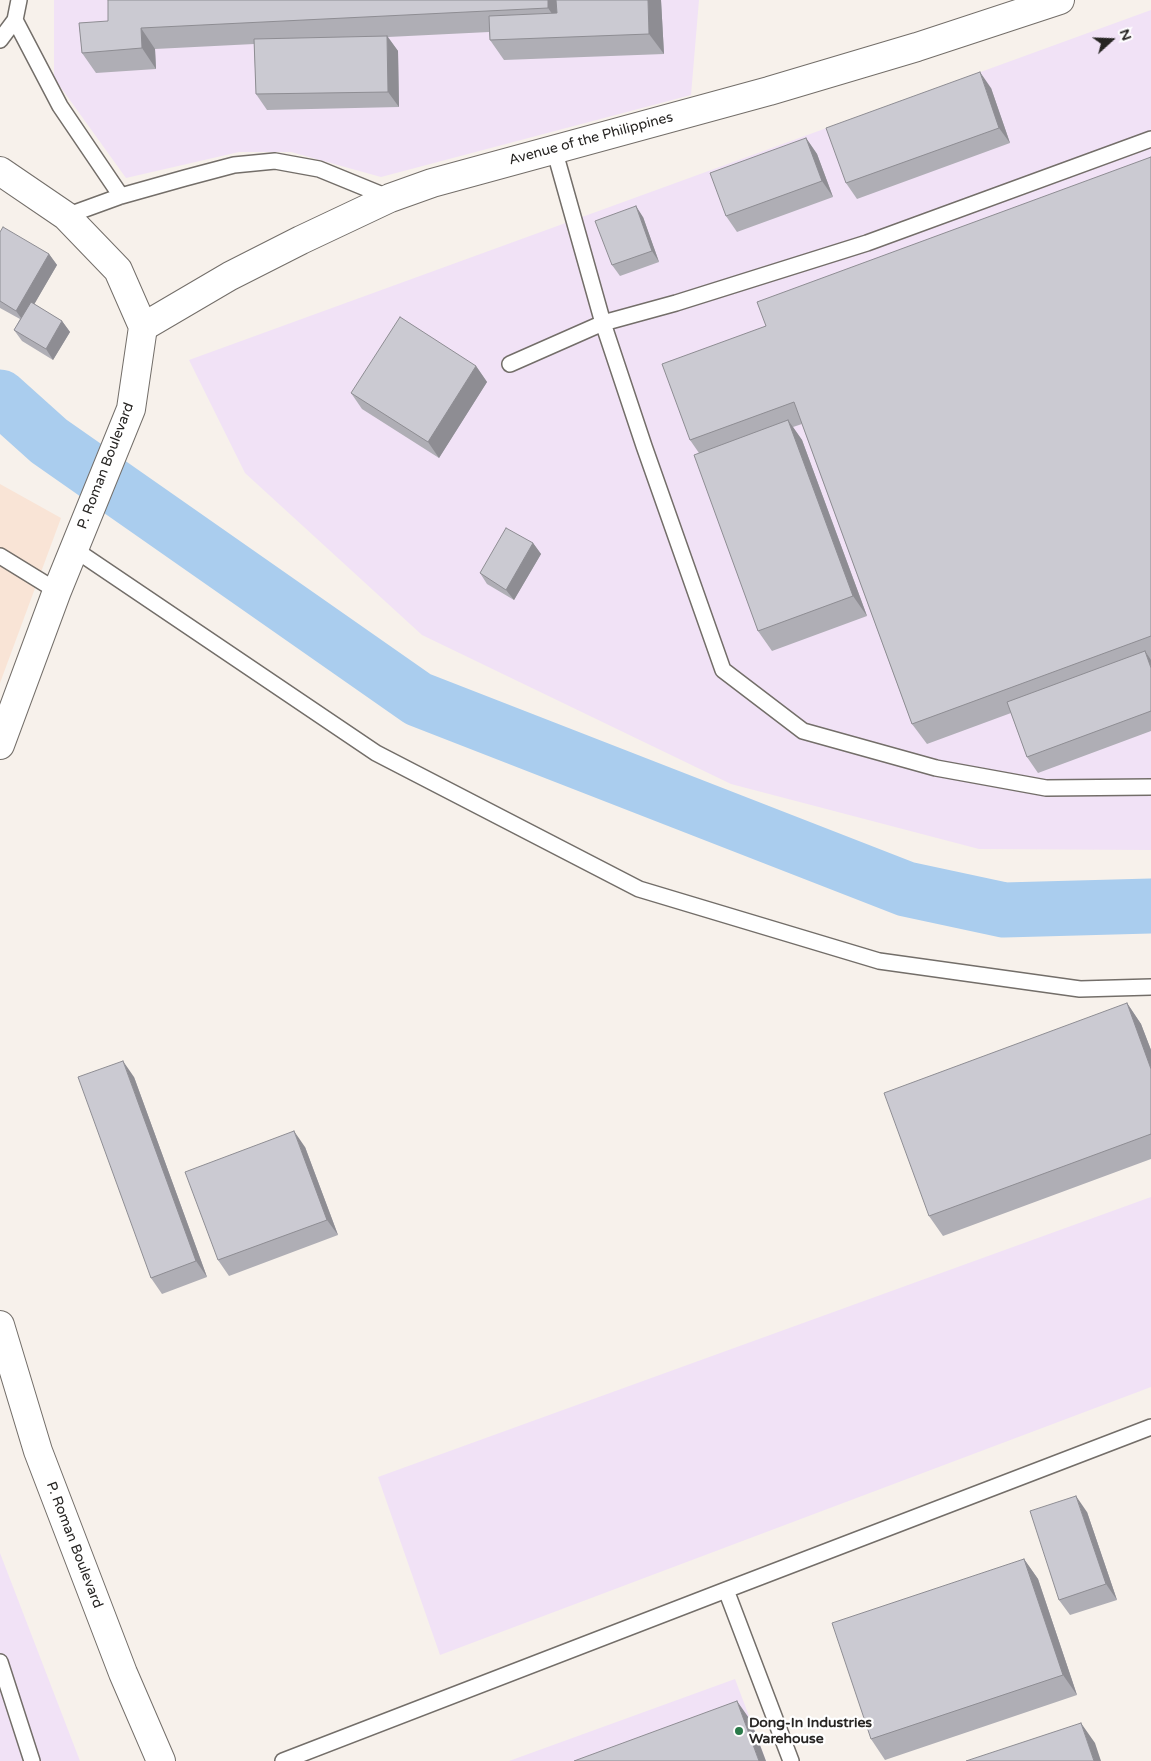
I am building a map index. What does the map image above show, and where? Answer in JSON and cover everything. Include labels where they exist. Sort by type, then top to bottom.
[{"type":"main road","name":"Avenue of the Philippines","points":[[143,327],[230,276],[301,240],[390,198],[432,183],[899,53],[1060,0]]},
{"type":"main road","points":[[1,172],[66,216],[118,270],[143,327]]},
{"type":"main road","name":"P. Roman Boulevard","points":[[0,745],[57,591],[131,409],[143,327]]},
{"type":"main road","name":"P. Roman Boulevard","points":[[0,1325],[6,1363],[38,1450],[123,1673],[162,1761]]},
{"type":"lane","points":[[0,40],[14,20],[19,0]]},
{"type":"lane","points":[[14,20],[60,106],[121,196]]},
{"type":"lane","points":[[510,364],[603,323],[676,303],[867,243],[1151,139]]},
{"type":"lane","points":[[554,149],[603,323],[723,670],[803,731],[936,768],[1046,788],[1151,787]]},
{"type":"lane","points":[[66,216],[121,196],[234,166],[275,161],[319,169],[390,198]]},
{"type":"lane","points":[[74,549],[376,753],[639,889],[879,961],[1080,989],[1151,987]]},
{"type":"lane","points":[[0,556],[57,591]]},
{"type":"lane","points":[[283,1761],[1151,1427]]},
{"type":"lane","points":[[726,1590],[791,1761]]},
{"type":"lane","points":[[0,1662],[32,1761]]},
{"type":"shaded area","points":[[54,0],[699,0],[691,95],[381,177],[291,152],[239,152],[126,178],[54,78]]},
{"type":"shaded area","points":[[1151,10],[1151,850],[979,849],[731,784],[422,635],[245,473],[189,360]]},
{"type":"shaded area","points":[[0,484],[61,518],[0,683]]},
{"type":"shaded area","points":[[1151,1197],[1151,1387],[440,1655],[378,1477]]},
{"type":"shaded area","points":[[0,1553],[80,1761],[0,1761]]},
{"type":"shaded area","points":[[735,1679],[766,1761],[509,1761]]},
{"type":"building","points":[[108,0],[548,0],[548,8],[141,28],[142,48],[82,53],[79,23],[108,21]]},
{"type":"building","points":[[556,0],[648,0],[649,34],[490,40],[489,16],[557,13]]},
{"type":"building","points":[[387,36],[388,92],[256,94],[254,39]]},
{"type":"building","points":[[980,72],[999,128],[846,183],[826,128]]},
{"type":"building","points":[[806,138],[822,181],[726,216],[710,173]]},
{"type":"building","points":[[1151,157],[1151,636],[912,724],[794,402],[690,440],[662,364],[766,326],[757,302]]},
{"type":"building","points":[[636,206],[652,251],[612,265],[595,221]]},
{"type":"building","points":[[3,227],[49,254],[16,311],[0,301],[0,232]]},
{"type":"building","points":[[31,302],[62,321],[46,349],[14,330]]},
{"type":"building","points":[[400,317],[476,366],[428,442],[351,393]]},
{"type":"building","points":[[788,420],[853,596],[758,631],[694,455]]},
{"type":"building","points":[[506,528],[533,543],[506,590],[480,573]]},
{"type":"building","points":[[1145,651],[1151,668],[1151,711],[1027,757],[1007,702]]},
{"type":"building","points":[[1127,1003],[1151,1069],[1151,1134],[929,1216],[884,1093]]},
{"type":"building","points":[[123,1061],[196,1261],[151,1278],[78,1077]]},
{"type":"building","points":[[294,1131],[327,1220],[218,1260],[185,1172]]},
{"type":"building","points":[[1076,1496],[1106,1584],[1059,1600],[1030,1511]]},
{"type":"building","points":[[1024,1559],[1063,1675],[871,1739],[832,1623]]},
{"type":"building","points":[[737,1701],[759,1761],[574,1761]]},
{"type":"building","points":[[1081,1723],[1094,1761],[966,1761]]},
{"type":"waterway","points":[[0,397],[49,441],[418,699],[906,889],[1004,910],[1151,906]]},
{"type":"place","name":"Dong-In Industries Warehouse","points":[[739,1731]]}]
